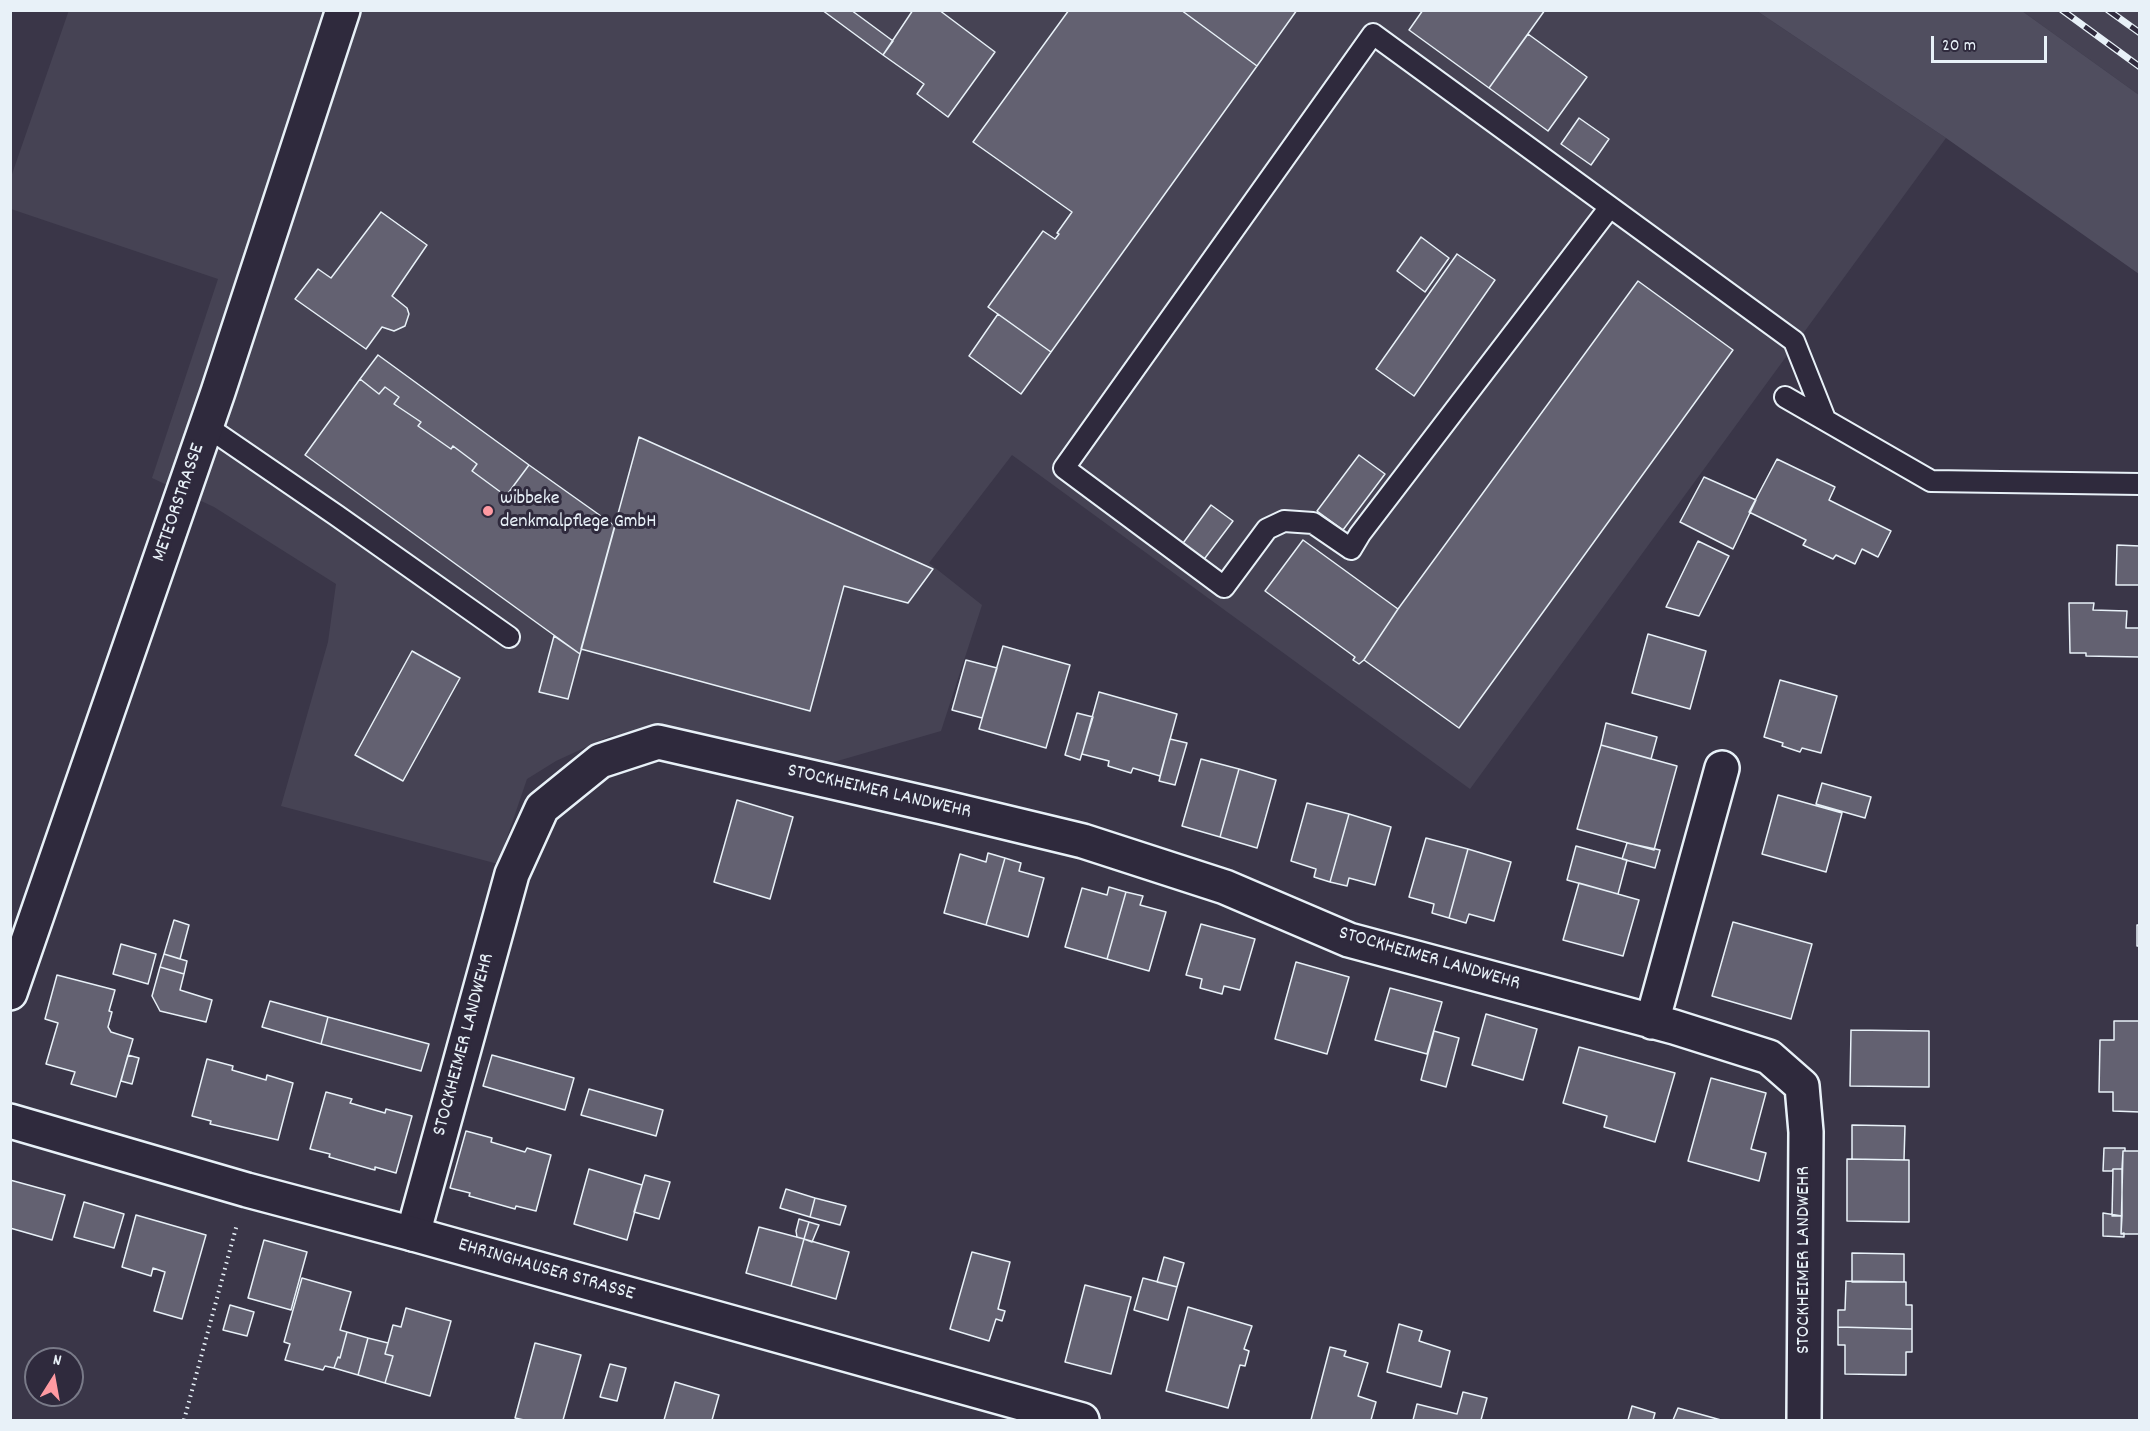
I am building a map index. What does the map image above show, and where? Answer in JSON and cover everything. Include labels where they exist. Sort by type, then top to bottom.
[{"type":"street","name":"METEORSTRASSE","points":[[10,993],[206,426],[343,10]]},
{"type":"street","name":"STOCKHEIMER LANDWEHR","points":[[413,1234],[512,874],[542,808],[600,761],[658,742],[1083,842],[1225,887],[1349,940],[1653,1022],[1769,1057],[1802,1086],[1806,1132],[1804,1420]]},
{"type":"street","points":[[1653,1022],[1722,768]]},
{"type":"street","name":"EHRINGHAUSER STRASSE","points":[[10,1120],[247,1190],[1082,1420]]},
{"type":"lane","points":[[1610,207],[1360,534],[1351,549],[1313,523],[1284,521],[1267,530],[1224,587],[1064,468],[1373,34],[1794,341],[1826,419]]},
{"type":"lane","points":[[1785,396],[1931,481],[2139,484]]},
{"type":"lane","points":[[206,426],[509,637]]},
{"type":"path","points":[[184,1420],[247,1190]]},
{"type":"shaded area","points":[[69,10],[1757,11],[1946,138],[1470,789],[1012,455],[929,563],[982,605],[941,731],[827,764],[675,729],[610,736],[556,761],[527,779],[498,864],[281,806],[328,642],[336,584],[214,507],[152,478],[218,279],[11,209],[11,177]]},
{"type":"shaded area","points":[[1757,11],[2022,11],[2139,95],[2139,274],[1946,138]]},
{"type":"shaded area","points":[[2022,11],[2139,11],[2139,95]]},
{"type":"building","points":[[822,10],[851,10],[893,41],[883,55]]},
{"type":"building","points":[[913,10],[939,10],[995,52],[948,117],[917,94],[924,84],[883,55]]},
{"type":"building","points":[[1069,10],[1181,10],[1257,66],[1051,352],[988,307],[1043,231],[1055,239],[1072,212],[973,142]]},
{"type":"building","points":[[1181,10],[1297,10],[1257,66]]},
{"type":"building","points":[[1423,10],[1545,10],[1489,88],[1409,30]]},
{"type":"building","points":[[1528,34],[1587,77],[1548,131],[1489,88]]},
{"type":"building","points":[[1579,118],[1609,139],[1591,165],[1561,144]]},
{"type":"building","points":[[381,212],[427,245],[392,296],[407,308],[409,314],[405,326],[394,331],[382,327],[366,349],[295,299],[318,269],[331,278]]},
{"type":"building","points":[[1421,237],[1449,258],[1425,292],[1397,271]]},
{"type":"building","points":[[1457,254],[1495,280],[1414,396],[1376,369]]},
{"type":"building","points":[[1638,281],[1733,350],[1459,728],[1364,660],[1398,609]]},
{"type":"building","points":[[998,314],[1051,352],[1021,394],[969,356]]},
{"type":"building","points":[[378,355],[529,465],[506,496],[472,471],[477,464],[453,446],[451,449],[418,426],[421,422],[394,404],[399,397],[385,387],[379,394],[360,379]]},
{"type":"building","name":"wibbeke denkmalpflege GmbH","points":[[360,379],[379,394],[385,387],[399,397],[394,404],[421,422],[418,426],[451,449],[453,446],[477,464],[472,471],[506,496],[529,465],[615,526],[580,654],[305,455]]},
{"type":"building","points":[[639,437],[933,569],[908,603],[844,586],[810,711],[581,649]]},
{"type":"building","points":[[1359,455],[1385,474],[1343,530],[1317,511]]},
{"type":"building","points":[[1777,459],[1835,487],[1829,500],[1891,531],[1878,557],[1862,549],[1855,564],[1836,555],[1833,559],[1803,545],[1806,540],[1749,512]]},
{"type":"building","points":[[1704,477],[1756,500],[1733,549],[1680,522]]},
{"type":"building","points":[[1211,505],[1233,521],[1199,566],[1178,550]]},
{"type":"building","points":[[1303,540],[1398,609],[1359,664],[1353,660],[1355,657],[1265,591]]},
{"type":"building","points":[[1698,541],[1729,556],[1699,616],[1666,607]]},
{"type":"building","points":[[2117,545],[2140,546],[2140,585],[2116,585]]},
{"type":"building","points":[[2069,603],[2094,603],[2093,610],[2127,611],[2126,628],[2140,628],[2140,657],[2086,656],[2086,653],[2070,653]]},
{"type":"building","points":[[1648,634],[1706,651],[1690,709],[1632,693]]},
{"type":"building","points":[[554,636],[580,654],[568,699],[539,692]]},
{"type":"building","points":[[1003,646],[1070,665],[1046,748],[979,729]]},
{"type":"building","points":[[412,651],[460,678],[403,781],[355,755]]},
{"type":"building","points":[[966,660],[997,668],[982,718],[952,710]]},
{"type":"building","points":[[1780,680],[1837,696],[1821,753],[1802,748],[1800,752],[1764,737]]},
{"type":"building","points":[[1099,692],[1177,714],[1160,776],[1133,768],[1131,773],[1108,766],[1109,761],[1082,754]]},
{"type":"building","points":[[1077,713],[1093,717],[1080,760],[1065,755]]},
{"type":"building","points":[[1606,723],[1657,737],[1651,759],[1601,745]]},
{"type":"building","points":[[1170,739],[1187,743],[1175,785],[1159,781]]},
{"type":"building","points":[[1601,745],[1677,766],[1654,850],[1577,829]]},
{"type":"building","points":[[1201,759],[1239,769],[1220,837],[1182,826]]},
{"type":"building","points":[[1239,769],[1276,780],[1257,848],[1220,837]]},
{"type":"building","points":[[1822,783],[1871,797],[1865,818],[1816,804]]},
{"type":"building","points":[[1778,795],[1842,813],[1826,872],[1762,854]]},
{"type":"building","points":[[737,800],[793,817],[770,899],[714,882]]},
{"type":"building","points":[[1307,803],[1349,814],[1330,882],[1314,877],[1316,869],[1291,861]]},
{"type":"building","points":[[1349,814],[1391,827],[1375,885],[1349,878],[1347,886],[1330,882]]},
{"type":"building","points":[[1426,838],[1468,849],[1449,918],[1432,913],[1434,904],[1409,897]]},
{"type":"building","points":[[1627,843],[1660,850],[1655,868],[1622,859]]},
{"type":"building","points":[[1576,846],[1627,860],[1618,894],[1567,880]]},
{"type":"building","points":[[1468,849],[1511,862],[1494,921],[1469,914],[1466,923],[1449,918]]},
{"type":"building","points":[[988,853],[1005,858],[986,925],[944,913],[960,854],[986,862]]},
{"type":"building","points":[[1005,858],[1021,863],[1019,871],[1044,878],[1028,937],[986,925]]},
{"type":"building","points":[[1579,883],[1639,900],[1623,956],[1563,940]]},
{"type":"building","points":[[1109,887],[1126,892],[1107,959],[1065,947],[1082,888],[1107,895]]},
{"type":"building","points":[[1126,892],[1143,896],[1140,905],[1166,912],[1149,971],[1107,959]]},
{"type":"building","points":[[174,920],[189,925],[180,959],[164,954]]},
{"type":"building","points":[[1733,922],[1812,944],[1791,1019],[1712,996]]},
{"type":"building","points":[[1201,924],[1255,939],[1240,990],[1224,986],[1222,994],[1200,988],[1202,979],[1186,975]]},
{"type":"building","points":[[2137,925],[2140,925],[2140,946],[2137,946]]},
{"type":"building","points":[[121,944],[156,954],[148,984],[113,974]]},
{"type":"building","points":[[164,954],[187,961],[184,974],[160,967]]},
{"type":"building","points":[[1296,962],[1349,977],[1327,1054],[1275,1039]]},
{"type":"building","points":[[160,967],[184,974],[180,990],[212,1000],[206,1022],[160,1011],[152,996]]},
{"type":"building","points":[[57,975],[115,990],[109,1011],[112,1012],[108,1027],[111,1032],[133,1039],[116,1097],[71,1084],[75,1072],[46,1064],[58,1023],[45,1019]]},
{"type":"building","points":[[1390,988],[1442,1002],[1427,1054],[1375,1040]]},
{"type":"building","points":[[270,1001],[328,1017],[321,1044],[262,1027]]},
{"type":"building","points":[[1486,1014],[1537,1029],[1523,1080],[1472,1065]]},
{"type":"building","points":[[328,1017],[429,1044],[421,1071],[321,1044]]},
{"type":"building","points":[[2114,1021],[2140,1021],[2140,1112],[2113,1111],[2113,1092],[2099,1092],[2100,1040],[2114,1040]]},
{"type":"building","points":[[1851,1030],[1929,1031],[1929,1087],[1850,1086]]},
{"type":"building","points":[[1434,1031],[1459,1038],[1446,1087],[1421,1080]]},
{"type":"building","points":[[1579,1047],[1675,1073],[1655,1142],[1604,1127],[1607,1116],[1563,1103]]},
{"type":"building","points":[[128,1055],[139,1058],[132,1084],[121,1081]]},
{"type":"building","points":[[492,1055],[574,1078],[565,1110],[483,1086]]},
{"type":"building","points":[[207,1059],[233,1066],[232,1070],[266,1080],[267,1075],[293,1083],[278,1140],[210,1124],[211,1121],[192,1116]]},
{"type":"building","points":[[1711,1078],[1766,1093],[1751,1149],[1766,1153],[1759,1181],[1688,1161]]},
{"type":"building","points":[[589,1089],[663,1110],[656,1136],[581,1115]]},
{"type":"building","points":[[326,1092],[352,1099],[350,1103],[385,1113],[386,1109],[412,1116],[396,1173],[375,1167],[375,1170],[371,1169],[310,1149]]},
{"type":"building","points":[[1852,1125],[1905,1126],[1904,1160],[1852,1159]]},
{"type":"building","points":[[466,1131],[492,1138],[491,1142],[525,1152],[527,1148],[551,1155],[536,1211],[516,1206],[515,1209],[450,1188]]},
{"type":"building","points":[[2104,1148],[2125,1148],[2122,1169],[2103,1171]]},
{"type":"building","points":[[2123,1151],[2140,1151],[2140,1234],[2121,1234]]},
{"type":"building","points":[[1847,1159],[1909,1160],[1909,1222],[1847,1221]]},
{"type":"building","points":[[589,1169],[642,1185],[627,1240],[574,1224]]},
{"type":"building","points":[[2113,1169],[2122,1169],[2122,1216],[2112,1216]]},
{"type":"building","points":[[645,1175],[670,1182],[659,1219],[634,1212]]},
{"type":"building","points":[[10,1180],[65,1195],[52,1240],[10,1228]]},
{"type":"building","points":[[786,1189],[815,1198],[810,1217],[780,1208]]},
{"type":"building","points":[[815,1198],[846,1206],[840,1225],[810,1217]]},
{"type":"building","points":[[84,1202],[124,1214],[114,1248],[74,1237]]},
{"type":"building","points":[[2103,1213],[2122,1216],[2121,1234],[2124,1233],[2124,1237],[2103,1236]]},
{"type":"building","points":[[136,1215],[206,1235],[182,1319],[154,1311],[165,1272],[153,1268],[151,1276],[122,1267]]},
{"type":"building","points":[[799,1219],[809,1222],[804,1239],[797,1237]]},
{"type":"building","points":[[809,1222],[819,1225],[812,1242],[804,1239]]},
{"type":"building","points":[[759,1227],[804,1239],[791,1286],[746,1273]]},
{"type":"building","points":[[804,1239],[849,1252],[836,1299],[791,1286]]},
{"type":"building","points":[[264,1240],[307,1252],[291,1310],[248,1298]]},
{"type":"building","points":[[972,1252],[1010,1262],[998,1309],[1005,1311],[1002,1321],[996,1319],[989,1341],[950,1329]]},
{"type":"building","points":[[1852,1253],[1904,1254],[1904,1282],[1852,1282]]},
{"type":"building","points":[[1164,1257],[1184,1263],[1177,1287],[1157,1282]]},
{"type":"building","points":[[302,1278],[351,1292],[340,1330],[347,1332],[340,1358],[338,1357],[334,1368],[325,1366],[323,1370],[285,1360],[290,1344],[284,1342]]},
{"type":"building","points":[[1143,1278],[1177,1287],[1168,1320],[1134,1310]]},
{"type":"building","points":[[1846,1281],[1906,1282],[1906,1305],[1912,1305],[1912,1329],[1838,1327],[1838,1310],[1845,1310]]},
{"type":"building","points":[[1085,1285],[1131,1297],[1111,1374],[1065,1362]]},
{"type":"building","points":[[230,1305],[254,1312],[247,1336],[223,1330]]},
{"type":"building","points":[[1188,1307],[1252,1326],[1244,1349],[1249,1351],[1245,1366],[1240,1365],[1228,1408],[1166,1391]]},
{"type":"building","points":[[406,1308],[451,1321],[430,1396],[385,1383],[393,1356],[385,1354],[393,1325],[401,1327]]},
{"type":"building","points":[[1399,1324],[1422,1331],[1419,1341],[1450,1351],[1441,1387],[1387,1372]]},
{"type":"building","points":[[1838,1327],[1912,1329],[1912,1352],[1906,1352],[1906,1375],[1845,1374],[1845,1345],[1838,1345]]},
{"type":"building","points":[[347,1332],[368,1338],[358,1375],[334,1368],[338,1357],[340,1358]]},
{"type":"building","points":[[368,1338],[388,1343],[385,1354],[393,1356],[385,1383],[358,1375]]},
{"type":"building","points":[[535,1343],[581,1355],[563,1420],[515,1418]]},
{"type":"building","points":[[1330,1347],[1346,1351],[1344,1356],[1368,1363],[1358,1396],[1376,1402],[1371,1420],[1311,1420]]},
{"type":"building","points":[[610,1364],[626,1368],[617,1401],[600,1397]]},
{"type":"building","points":[[675,1382],[719,1395],[712,1420],[664,1420]]},
{"type":"building","points":[[1463,1392],[1487,1398],[1481,1420],[1413,1420],[1417,1404],[1457,1414]]},
{"type":"building","points":[[1632,1406],[1655,1413],[1653,1420],[1628,1420]]},
{"type":"building","points":[[1678,1408],[1721,1420],[1673,1420]]},
{"type":"railway","points":[[2062,10],[2140,67]]},
{"type":"railway","points":[[2108,10],[2140,33]]},
{"type":"place","name":"wibbeke denkmalpflege GmbH","points":[[488,511]]}]
